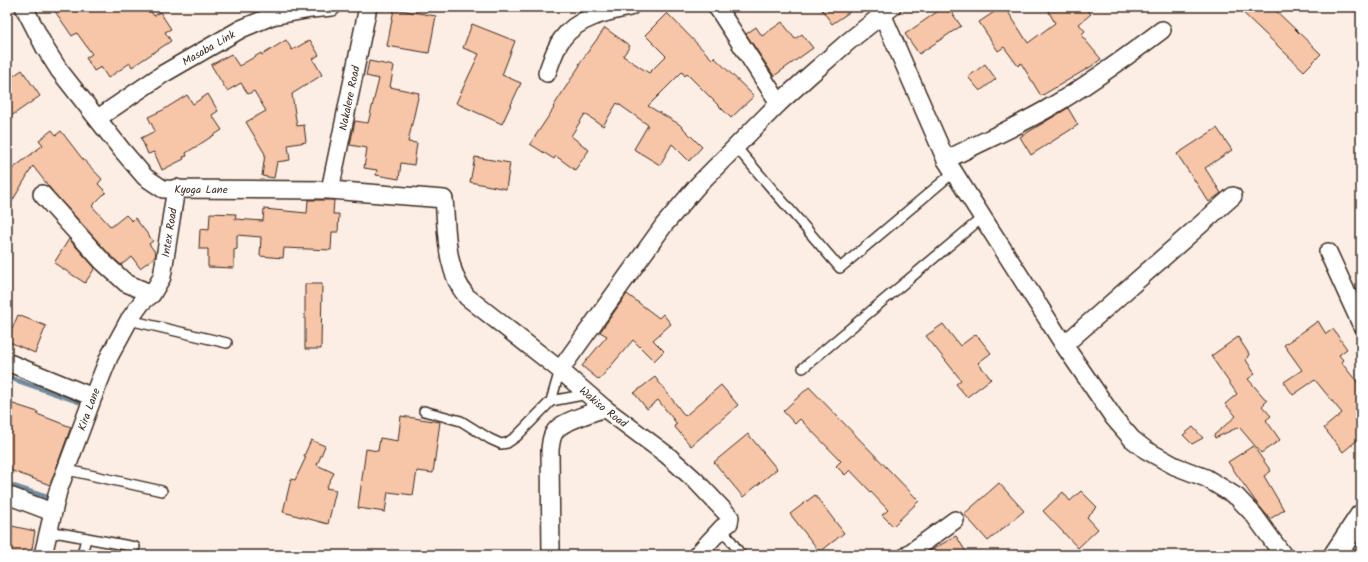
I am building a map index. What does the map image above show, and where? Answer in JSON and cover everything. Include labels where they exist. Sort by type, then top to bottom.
[{"type":"main road","points":[[1335,555],[1361,516]]},
{"type":"street","name":"Kyoga Lane","points":[[24,7],[58,70],[98,118],[121,149],[145,176],[163,189],[330,190],[444,199]]},
{"type":"street","name":"Masaba Link","points":[[98,118],[163,74],[241,29],[272,16],[332,7]]},
{"type":"street","name":"Nakalere Road","points":[[330,190],[368,7]]},
{"type":"street","points":[[547,73],[560,40],[577,24],[607,12],[630,7]]},
{"type":"street","points":[[717,7],[779,103]]},
{"type":"street","points":[[560,370],[664,226],[698,185],[779,103],[884,9],[950,166],[1064,345],[1114,418],[1132,439],[1146,450],[1175,466],[1206,478],[1237,497],[1254,515],[1283,555]]},
{"type":"street","points":[[950,166],[1080,89],[1117,64],[1162,30]]},
{"type":"street","name":"Intex Road","points":[[162,276],[176,188]]},
{"type":"street","points":[[42,194],[108,268],[126,283],[152,294]]},
{"type":"street","points":[[1064,345],[1233,196]]},
{"type":"street","name":"Wakiso Road","points":[[444,199],[449,256],[453,274],[460,288],[467,297],[560,370],[604,408],[667,455],[696,480],[730,517],[729,523],[722,528],[697,555]]},
{"type":"street","points":[[1328,252],[1361,324]]},
{"type":"street","name":"Kira Lane","points":[[43,555],[52,512],[64,474],[109,357],[129,320],[142,302],[152,294],[162,276]]},
{"type":"street","points":[[7,362],[93,397]]},
{"type":"street","points":[[551,555],[550,450],[552,435],[557,428],[566,423],[604,408]]},
{"type":"street","points":[[7,495],[52,512]]},
{"type":"street","points":[[907,555],[955,520]]},
{"type":"lane","points":[[736,147],[840,268],[950,166]]},
{"type":"lane","points":[[803,368],[983,217]]},
{"type":"lane","points":[[129,320],[227,343]]},
{"type":"lane","points":[[424,411],[461,421],[490,439],[502,444],[507,443],[517,436],[551,401],[560,370]]},
{"type":"lane","points":[[551,401],[588,394]]},
{"type":"lane","points":[[64,474],[72,471],[162,490]]},
{"type":"lane","points":[[722,528],[741,555]]},
{"type":"lane","points":[[47,535],[60,533],[135,547]]},
{"type":"lane","points":[[82,555],[86,538]]},
{"type":"building","points":[[52,7],[148,7],[154,16],[160,12],[171,29],[165,32],[171,41],[132,67],[130,63],[108,78],[101,67],[94,71],[86,58],[92,54],[77,33],[72,36]]},
{"type":"building","points":[[820,7],[857,7],[832,24]]},
{"type":"building","points":[[944,7],[948,7],[961,26],[919,54],[905,34]]},
{"type":"building","points":[[1002,7],[1005,7],[1028,43],[1055,23],[1046,7],[1084,7],[1091,14],[1079,24],[1085,31],[1081,35],[1101,59],[1092,66],[1041,96],[1021,63],[1018,66],[1004,47],[998,51],[979,22]]},
{"type":"building","points":[[1237,7],[1272,7],[1321,54],[1304,71]]},
{"type":"building","points":[[394,9],[436,16],[429,53],[387,46]]},
{"type":"building","points":[[667,13],[712,59],[714,57],[754,96],[731,118],[687,74],[685,76],[682,72],[648,106],[679,124],[702,147],[689,161],[672,144],[660,165],[635,150],[634,149],[648,125],[617,103],[603,126],[585,114],[571,136],[589,150],[575,170],[556,156],[554,159],[530,144],[554,108],[553,107],[580,65],[579,64],[605,28],[630,46],[623,56],[649,73],[666,56],[645,35]]},
{"type":"building","points":[[782,22],[795,39],[802,34],[813,48],[774,76],[746,34],[756,27],[762,36]]},
{"type":"building","points":[[472,24],[515,41],[502,75],[521,83],[502,124],[456,103],[479,54],[463,48]]},
{"type":"building","points":[[286,40],[292,50],[310,40],[319,55],[313,59],[322,75],[292,94],[297,126],[304,125],[306,142],[288,145],[290,160],[277,162],[274,178],[262,176],[265,154],[246,122],[266,111],[254,91],[248,94],[241,83],[227,91],[211,65],[231,54],[239,66],[261,53],[262,55]]},
{"type":"building","points":[[369,61],[394,66],[390,87],[419,93],[408,142],[417,143],[414,165],[401,163],[399,179],[376,175],[377,170],[364,168],[367,148],[350,145],[355,121],[368,123],[379,79],[366,76]]},
{"type":"building","points":[[985,64],[996,79],[980,91],[968,77]]},
{"type":"building","points":[[22,70],[40,96],[7,119],[7,80]]},
{"type":"building","points":[[208,94],[218,111],[212,115],[222,130],[186,153],[187,156],[183,157],[184,159],[162,170],[154,152],[148,154],[141,138],[155,131],[148,117],[163,110],[187,95],[193,104]]},
{"type":"building","points":[[1068,108],[1078,125],[1031,155],[1020,137]]},
{"type":"building","points":[[1217,128],[1232,150],[1205,168],[1221,193],[1209,202],[1177,154]]},
{"type":"building","points":[[52,130],[56,135],[61,131],[81,157],[102,179],[98,184],[106,192],[92,206],[111,227],[126,215],[132,221],[135,218],[153,241],[149,244],[156,253],[155,257],[140,268],[132,257],[121,265],[110,255],[53,192],[33,166],[7,210],[7,173],[43,145],[39,140]]},
{"type":"building","points":[[475,157],[510,163],[506,189],[470,182]]},
{"type":"building","points":[[308,200],[334,200],[333,214],[339,214],[338,232],[332,232],[331,250],[284,248],[283,258],[260,256],[261,237],[237,235],[237,249],[234,250],[234,268],[208,267],[208,249],[199,249],[200,229],[209,230],[210,213],[236,214],[235,219],[263,221],[264,209],[307,213]]},
{"type":"building","points":[[69,239],[95,268],[85,283],[54,263]]},
{"type":"building","points":[[305,284],[322,284],[321,349],[305,349]]},
{"type":"building","points":[[627,294],[659,318],[663,314],[671,324],[653,340],[664,351],[654,361],[633,340],[599,380],[582,366],[607,336],[600,332]]},
{"type":"building","points":[[18,315],[46,326],[35,353],[7,341]]},
{"type":"building","points":[[1318,321],[1326,334],[1333,329],[1347,349],[1339,355],[1343,360],[1341,362],[1361,387],[1361,437],[1343,452],[1324,428],[1342,413],[1315,380],[1293,395],[1284,382],[1302,370],[1284,345]]},
{"type":"building","points":[[943,324],[960,346],[976,334],[991,353],[978,363],[991,379],[967,397],[956,384],[961,380],[926,336]]},
{"type":"building","points":[[1238,337],[1249,354],[1246,360],[1255,374],[1248,379],[1267,401],[1262,406],[1271,416],[1266,420],[1280,440],[1261,453],[1239,427],[1215,438],[1214,435],[1236,416],[1225,404],[1237,394],[1211,356]]},
{"type":"building","points":[[655,377],[685,416],[721,385],[738,405],[691,446],[674,426],[677,424],[658,400],[647,409],[634,393]]},
{"type":"building","points":[[809,387],[919,501],[893,526],[882,515],[888,510],[850,470],[845,475],[836,466],[841,461],[800,419],[795,424],[783,411]]},
{"type":"building","points":[[7,402],[38,412],[37,414],[71,427],[50,485],[7,469]]},
{"type":"building","points":[[401,416],[440,422],[433,473],[417,471],[413,495],[388,492],[385,512],[358,508],[366,449],[378,451],[380,438],[398,441]]},
{"type":"building","points":[[1193,427],[1203,438],[1192,444],[1183,435]]},
{"type":"building","points":[[748,434],[777,469],[743,497],[714,462]]},
{"type":"building","points":[[311,440],[325,446],[317,465],[334,473],[326,488],[336,490],[328,524],[283,512],[291,479],[295,480],[306,457],[304,456]]},
{"type":"building","points":[[1253,446],[1271,471],[1264,476],[1284,510],[1270,519],[1228,462]]},
{"type":"building","points":[[999,483],[1024,511],[988,541],[964,514]]},
{"type":"building","points":[[1081,491],[1097,507],[1087,517],[1098,529],[1078,548],[1043,511],[1063,492],[1070,501]]},
{"type":"building","points":[[815,495],[844,533],[820,552],[790,514]]},
{"type":"building","points":[[7,525],[35,531],[31,555],[7,555]]},
{"type":"building","points":[[956,536],[968,555],[924,555],[926,553]]},
{"type":"waterway","points":[[7,377],[79,402]]},
{"type":"waterway","points":[[7,484],[53,499]]}]
